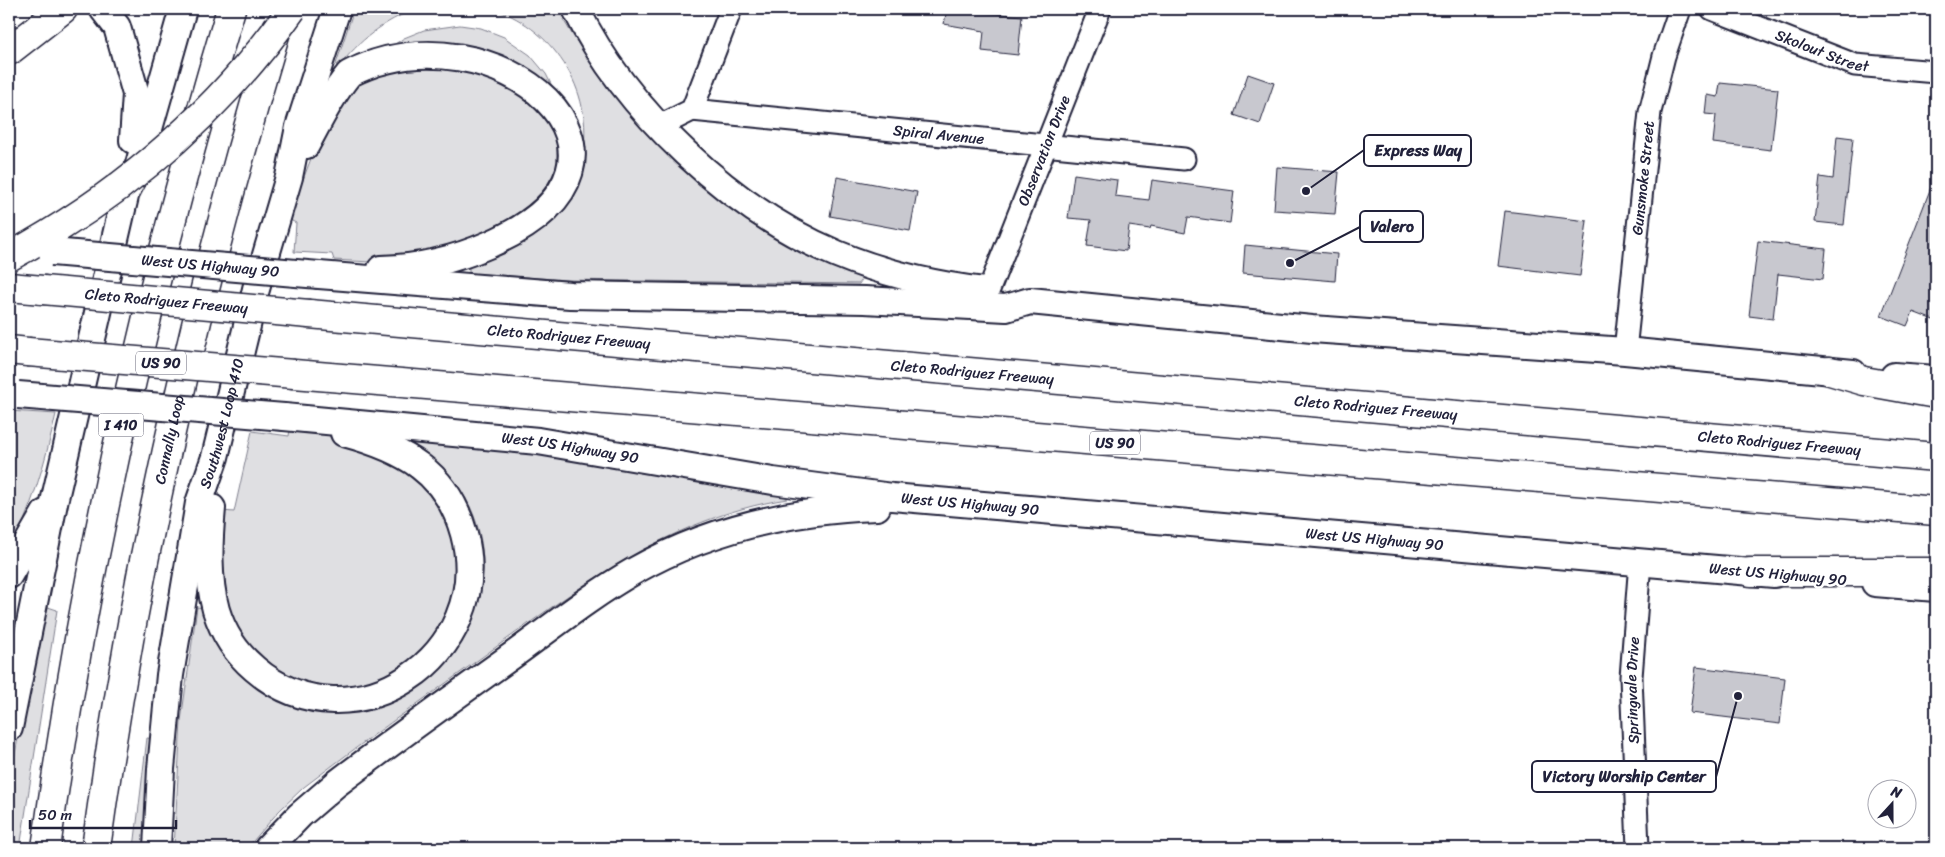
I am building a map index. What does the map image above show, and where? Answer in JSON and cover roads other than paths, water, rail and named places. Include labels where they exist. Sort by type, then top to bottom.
[{"type":"highway","points":[[9,50],[63,9]]},
{"type":"highway","name":"I 410","points":[[46,848],[78,644],[130,386],[185,166],[231,9]]},
{"type":"highway","name":"Connally Loop","points":[[96,848],[132,624],[179,395],[219,230],[283,9]]},
{"type":"highway","points":[[9,257],[74,220],[150,162],[222,94],[260,52],[292,9]]},
{"type":"highway","name":"Cleto Rodriguez Freeway","points":[[9,288],[1936,457]]},
{"type":"highway","name":"US 90","points":[[18,351],[1936,511]]},
{"type":"highway","points":[[1830,371],[1864,381],[1936,394]]},
{"type":"highway","points":[[1751,572],[1936,572]]},
{"type":"main road","points":[[9,728],[55,498],[126,192],[136,94],[117,27],[103,9]]},
{"type":"main road","points":[[126,192],[137,171],[182,9]]},
{"type":"main road","name":"Southwest Loop 410","points":[[157,848],[161,769],[174,649],[199,503],[215,457],[256,289],[289,177],[299,127],[337,9]]},
{"type":"main road","points":[[576,9],[606,61],[660,126],[698,163],[742,199],[773,220],[820,246],[867,265],[902,275],[988,292],[1008,293],[1030,301]]},
{"type":"main road","points":[[289,177],[324,111],[345,80],[363,59],[393,34]]},
{"type":"main road","points":[[324,276],[353,268],[400,268],[450,259],[501,240],[528,223],[552,196],[568,162],[571,141],[571,119],[567,98],[559,80]]},
{"type":"main road","name":"West US Highway 90","points":[[9,249],[570,295],[866,300],[1006,308],[1030,301],[1312,329],[1625,351],[1830,371],[1936,379]]},
{"type":"main road","name":"West US Highway 90","points":[[13,394],[538,440],[765,480],[928,500],[1936,588]]},
{"type":"main road","points":[[215,457],[210,533],[214,597],[225,631],[238,651],[248,663],[269,680],[310,696],[330,700],[354,699],[391,688],[412,677],[440,650],[460,614],[467,588],[468,567],[462,527],[446,492],[434,477],[417,462],[391,448],[296,418]]},
{"type":"main road","points":[[9,575],[32,532],[55,498]]},
{"type":"main road","points":[[268,848],[312,804],[356,769],[584,603],[652,561],[724,532],[773,519],[827,510],[894,507],[928,500]]},
{"type":"street","points":[[660,126],[692,110],[731,9]]},
{"type":"street","name":"Observation Drive","points":[[988,292],[1048,145],[1100,9]]},
{"type":"street","name":"Gunsmoke Street","points":[[1625,351],[1650,112],[1664,56],[1680,9]]},
{"type":"street","name":"Skolout Street","points":[[1712,9],[1855,65],[1936,72]]},
{"type":"street","name":"Spiral Avenue","points":[[692,110],[1184,159]]},
{"type":"street","name":"Springvale Drive","points":[[1638,848],[1631,677],[1640,562]]},
{"type":"place","name":"Express Way","points":[[1306,191]]},
{"type":"place","name":"Valero","points":[[1290,263]]},
{"type":"place","name":"Victory Worship Center","points":[[1738,696]]}]
